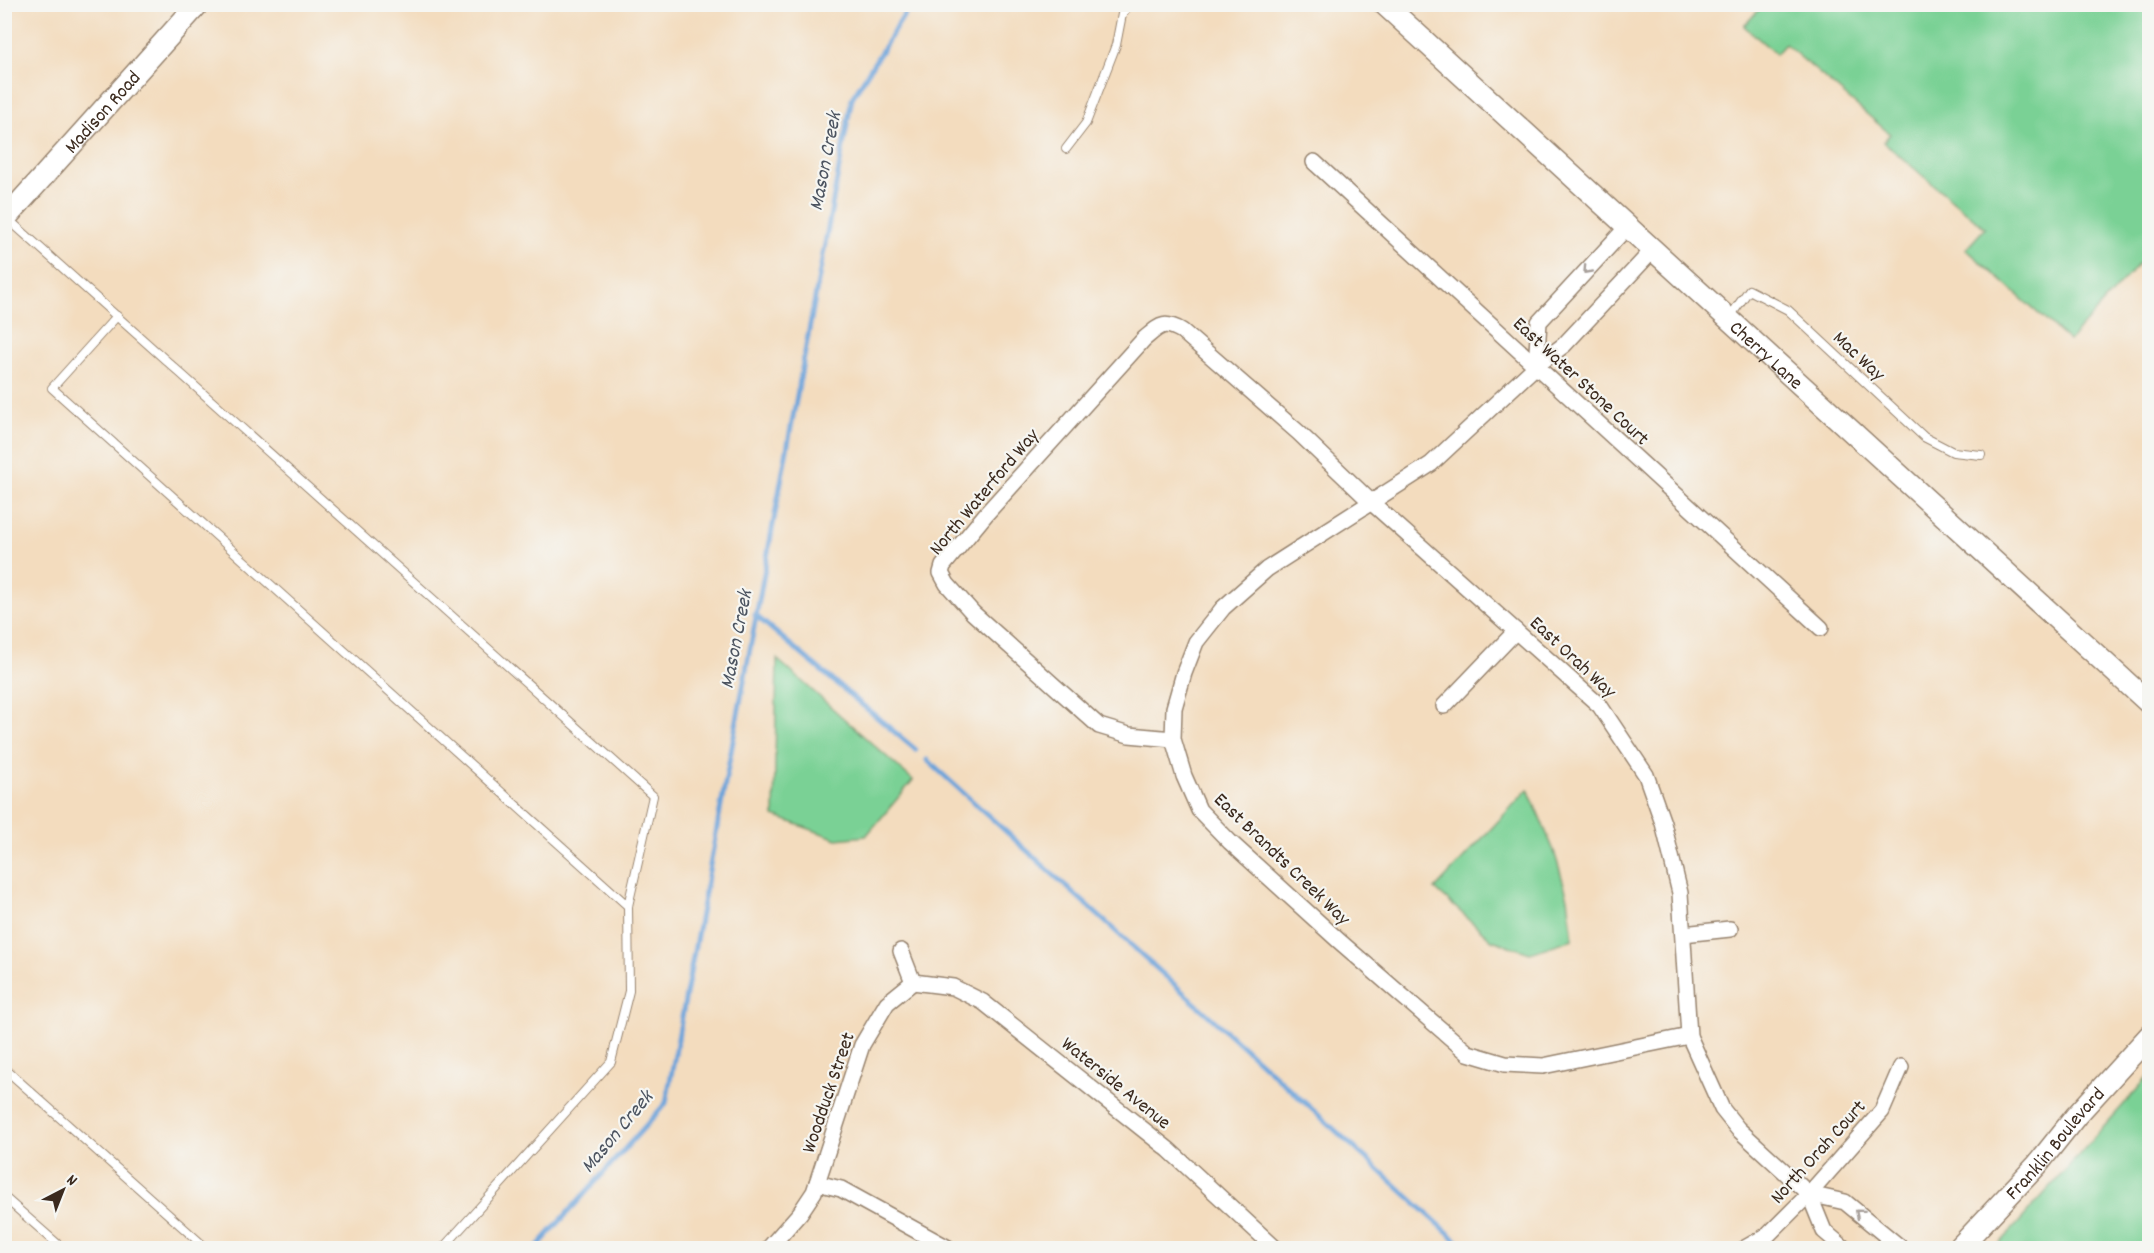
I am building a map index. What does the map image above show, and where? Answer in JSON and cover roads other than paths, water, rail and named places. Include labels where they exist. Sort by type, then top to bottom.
[{"type":"main road","name":"Madison Road","points":[[5,219],[198,4]]},
{"type":"main road","name":"Cherry Lane","points":[[1384,4],[2150,704]]},
{"type":"main road","name":"Franklin Boulevard","points":[[1959,1248],[2037,1165],[2076,1116],[2150,1035]]},
{"type":"street","name":"East Water Stone Court","points":[[1314,162],[1821,628]]},
{"type":"street","points":[[1536,366],[1539,322],[1627,227]]},
{"type":"street","name":"East Brandts Creek Way","points":[[1653,250],[1564,345],[1536,366],[1431,464],[1267,569],[1223,608],[1196,642],[1174,708],[1173,739],[1184,776],[1199,810],[1230,842],[1338,940],[1468,1053],[1505,1064],[1543,1066],[1689,1036]]},
{"type":"street","name":"East Orah Way","points":[[1160,325],[1170,324],[1182,331],[1299,433],[1371,503],[1600,706],[1646,776],[1663,823],[1680,893],[1689,1036],[1722,1109],[1738,1129],[1809,1194],[1824,1231],[1844,1248]]},
{"type":"street","name":"North Waterford Way","points":[[1160,325],[1144,339],[986,514],[943,566],[941,573],[947,584],[973,614],[1099,726],[1129,735],[1173,739]]},
{"type":"street","points":[[1444,706],[1516,632]]},
{"type":"street","points":[[1683,934],[1730,929]]},
{"type":"street","points":[[901,951],[913,982]]},
{"type":"street","name":"Woodduck Street","points":[[770,1248],[800,1213],[814,1192],[862,1045],[887,1003],[913,982]]},
{"type":"street","name":"Waterside Avenue","points":[[913,982],[953,987],[983,1002],[1169,1150],[1275,1248]]},
{"type":"street","name":"North Orah Court","points":[[1745,1248],[1768,1235],[1809,1194],[1882,1111],[1901,1067]]},
{"type":"street","points":[[817,1183],[841,1189],[948,1248]]},
{"type":"street","name":"East Orah Way","points":[[1809,1194],[1845,1202],[1901,1248]]},
{"type":"lane","points":[[1066,149],[1086,123],[1116,45],[1122,14],[1130,4]]},
{"type":"lane","points":[[5,219],[117,316],[653,796],[628,906],[629,991],[611,1062],[443,1248]]},
{"type":"lane","name":"Mac Way","points":[[1728,319],[1749,290],[1788,310],[1924,437],[1953,452],[1981,455]]},
{"type":"lane","points":[[117,316],[52,388],[628,906]]},
{"type":"lane","points":[[4,1068],[206,1248]]},
{"type":"lane","points":[[4,1197],[62,1248]]},
{"type":"waterway","name":"Mason Creek","points":[[536,1248],[666,1103],[852,98],[911,4]]},
{"type":"waterway","points":[[755,615],[916,750]]},
{"type":"waterway","points":[[927,760],[1465,1248]]}]
